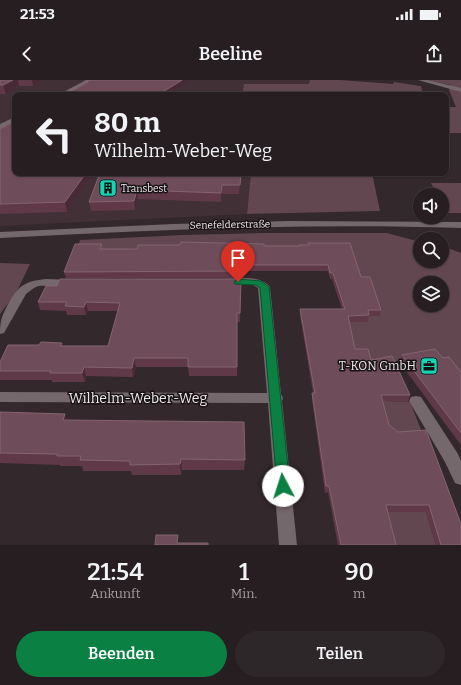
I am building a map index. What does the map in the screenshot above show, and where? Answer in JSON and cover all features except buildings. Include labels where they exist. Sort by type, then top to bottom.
[{"type":"street","points":[[67,92],[90,80]]},
{"type":"street","points":[[421,80],[461,90]]},
{"type":"street","points":[[0,126],[12,120]]},
{"type":"street","name":"Senefelderstraße","points":[[0,235],[251,223],[377,222],[461,225]]},
{"type":"street","points":[[0,330],[21,292],[31,284],[87,282]]},
{"type":"street","points":[[214,282],[253,282],[264,287],[276,398],[288,545]]},
{"type":"street","name":"Wilhelm-Weber-Weg","points":[[0,397],[276,398]]},
{"type":"street","points":[[416,400],[452,459],[461,478]]},
{"type":"shaded area","points":[[0,80],[310,80],[310,84],[244,84],[243,92],[12,92],[12,176],[251,176],[247,214],[0,226]]},
{"type":"shaded area","points":[[310,80],[340,80],[393,84],[394,82],[397,82],[421,86],[422,92],[243,92],[244,84],[309,84]]},
{"type":"shaded area","points":[[427,80],[461,80],[461,133],[449,133],[449,107],[456,107],[449,90],[451,85]]},
{"type":"shaded area","points":[[251,176],[373,176],[380,211],[247,214]]},
{"type":"shaded area","points":[[431,183],[461,183],[461,213],[449,213],[449,188],[434,188]]},
{"type":"shaded area","points":[[270,233],[387,233],[413,240],[413,268],[449,268],[449,249],[461,253],[461,383],[401,360],[396,361],[407,393],[386,401],[410,402],[424,437],[420,492],[351,356],[347,322],[367,316],[380,316],[334,283],[352,269],[181,248],[77,250],[80,240],[183,235]]},
{"type":"shaded area","points":[[0,263],[30,264],[17,291],[0,314]]},
{"type":"shaded area","points":[[372,512],[426,512],[436,545],[392,545]]},
{"type":"place","name":"Transbest","points":[[108,188]]},
{"type":"place","name":"T-KON GmbH","points":[[429,366]]},
{"type":"route","points":[[238,282],[253,282],[264,287],[283,486]]}]
